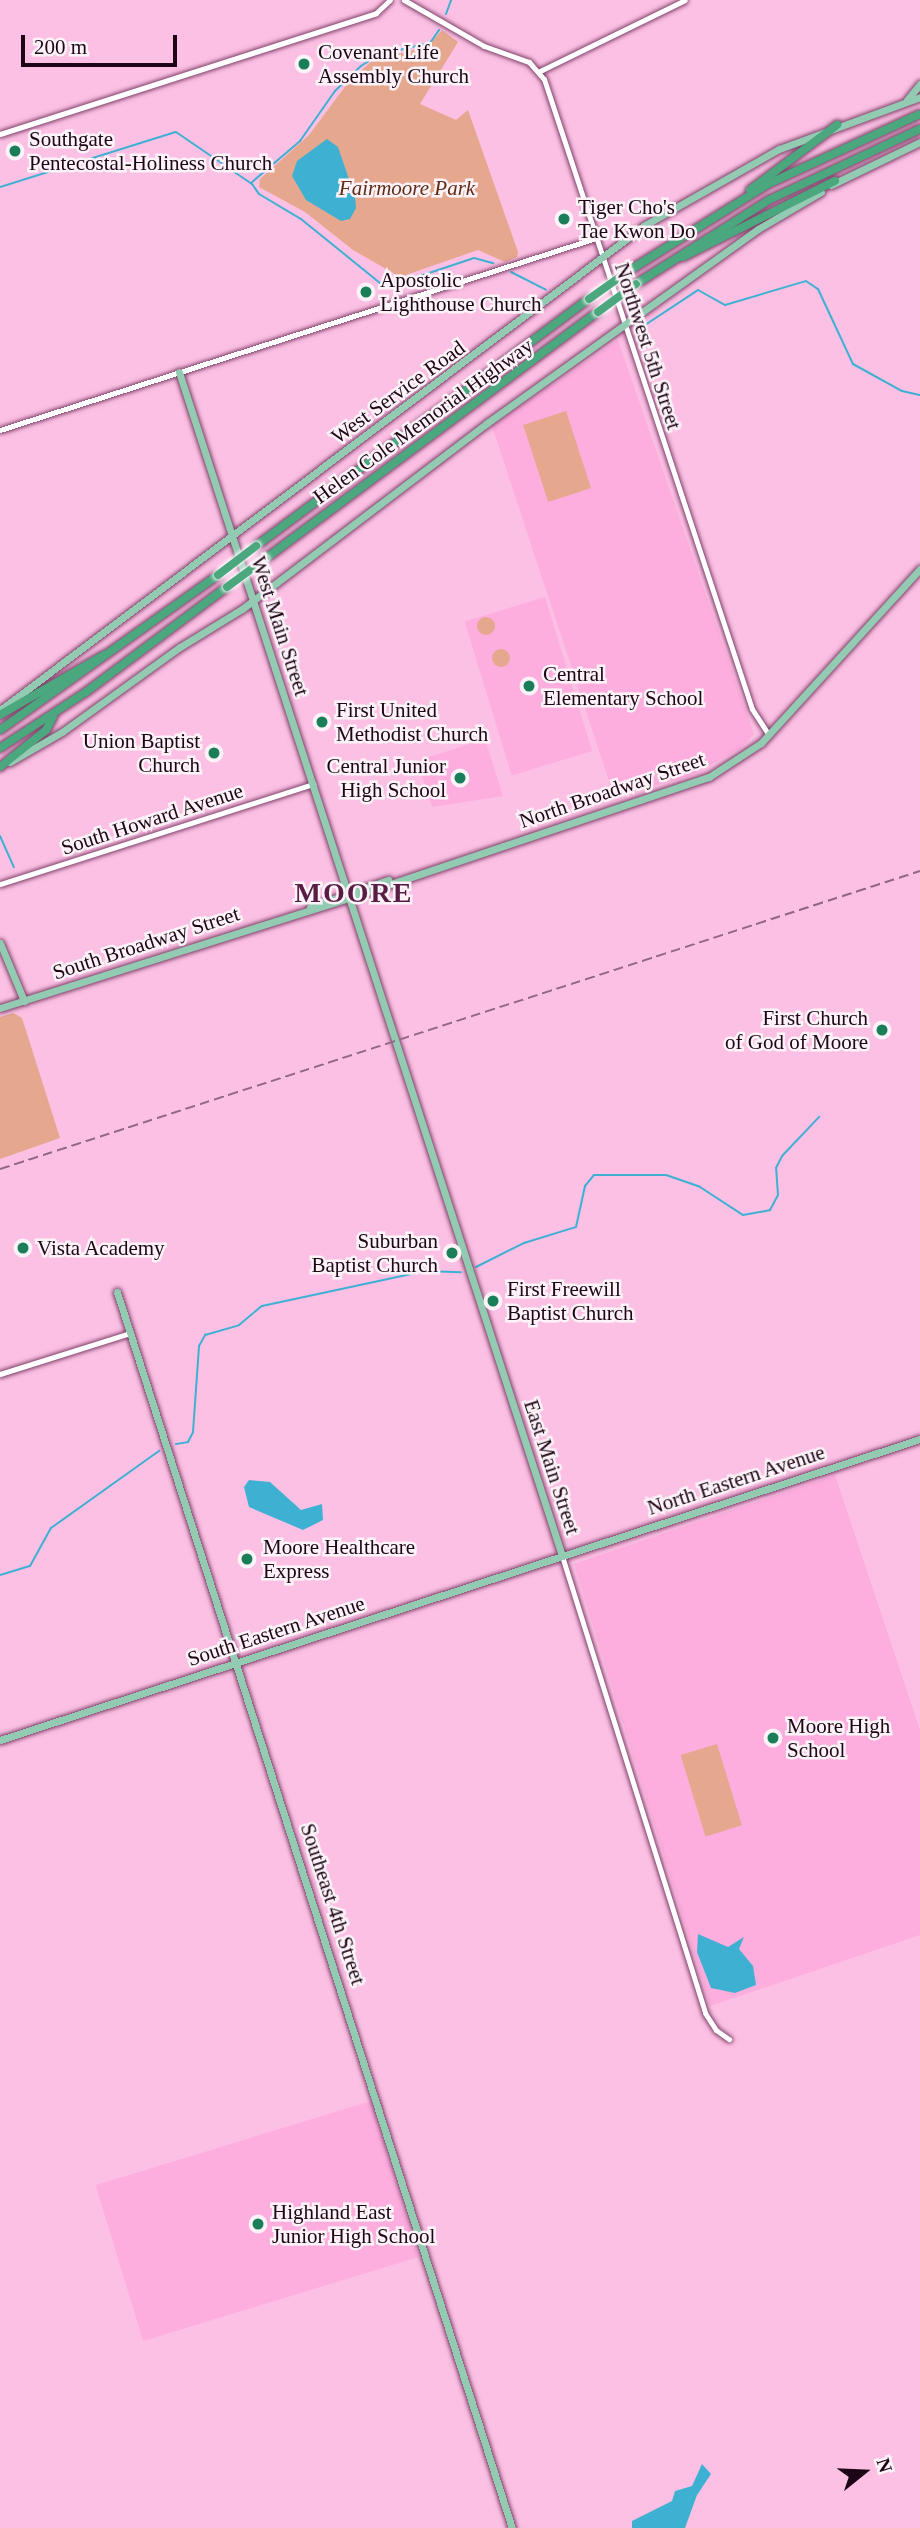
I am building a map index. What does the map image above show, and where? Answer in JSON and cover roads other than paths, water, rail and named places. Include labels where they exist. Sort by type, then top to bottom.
[{"type":"highway","name":"Helen Cole Memorial Highway","points":[[0,730],[119,648],[627,272],[743,198],[920,114]]},
{"type":"highway","points":[[743,198],[762,177],[837,125]]},
{"type":"highway","name":"Helen Cole Memorial Highway","points":[[0,748],[56,713],[667,263],[769,200],[920,130]]},
{"type":"highway","points":[[667,263],[708,248],[835,181]]},
{"type":"highway","points":[[0,713],[77,667],[119,648]]},
{"type":"highway","points":[[0,767],[46,730],[56,713]]},
{"type":"main road","points":[[905,102],[920,84]]},
{"type":"main road","points":[[905,102],[920,97]]},
{"type":"main road","name":"West Service Road","points":[[0,713],[150,601],[231,533],[312,476],[602,256],[727,175],[837,125],[905,102]]},
{"type":"main road","points":[[0,767],[73,724],[253,600],[487,423],[625,328],[758,229],[835,181],[918,144]]},
{"type":"main road","name":"West Main Street","points":[[179,372],[348,895]]},
{"type":"main road","name":"North Broadway Street","points":[[348,895],[702,780],[745,756],[769,735],[920,569]]},
{"type":"main road","name":"South Broadway Street","points":[[0,1008],[348,895]]},
{"type":"main road","name":"East Main Street","points":[[348,895],[562,1556]]},
{"type":"main road","points":[[0,943],[24,1001]]},
{"type":"main road","name":"Southeast 4th Street","points":[[117,1292],[238,1662],[512,2528]]},
{"type":"main road","name":"North Eastern Avenue","points":[[562,1556],[920,1439]]},
{"type":"main road","name":"South Eastern Avenue","points":[[0,1740],[562,1556]]},
{"type":"street","points":[[0,134],[376,13],[390,0]]},
{"type":"street","points":[[404,0],[540,71],[685,0]]},
{"type":"street","name":"Northwest 5th Street","points":[[540,71],[752,709],[769,735]]},
{"type":"street","points":[[0,430],[596,238]]},
{"type":"street","name":"South Howard Avenue","points":[[0,884],[313,784]]},
{"type":"street","points":[[0,1374],[130,1333]]},
{"type":"street","name":"East Main Street","points":[[562,1556],[705,2014],[716,2030],[729,2039]]},
{"type":"water","points":[[327,139],[338,147],[355,197],[356,208],[350,219],[341,221],[306,200],[292,176],[297,161]]},
{"type":"water","points":[[249,1480],[270,1482],[301,1510],[322,1504],[323,1520],[303,1530],[249,1507],[244,1487]]},
{"type":"water","points":[[698,1934],[728,1947],[744,1937],[739,1949],[753,1966],[756,1985],[735,1993],[711,1988],[697,1952]]},
{"type":"water","points":[[702,2464],[711,2474],[697,2495],[685,2528],[632,2528],[632,2521],[672,2501],[675,2491],[692,2486]]},
{"type":"waterway","points":[[446,14],[451,0]]},
{"type":"waterway","points":[[251,183],[300,141],[335,91],[361,66],[378,55],[430,43],[439,30]]},
{"type":"waterway","points":[[0,187],[176,132],[252,184],[259,194],[301,219],[380,283],[402,282],[474,258],[493,263]]},
{"type":"waterway","points":[[511,272],[546,290]]},
{"type":"waterway","points":[[639,329],[698,290],[725,305],[806,281],[818,289],[853,364],[902,391],[920,395]]},
{"type":"waterway","points":[[0,836],[14,867]]},
{"type":"waterway","points":[[476,1267],[524,1243],[576,1227],[585,1186],[594,1175],[666,1175],[700,1187],[743,1215],[770,1210],[778,1195],[776,1168],[782,1156],[819,1117]]},
{"type":"waterway","points":[[176,1444],[188,1442],[193,1432],[199,1346],[205,1335],[239,1325],[262,1306],[425,1271],[461,1272]]},
{"type":"waterway","points":[[0,1575],[30,1566],[51,1528],[159,1451]]},
{"type":"railway","points":[[0,1169],[920,871]]},
{"type":"place","name":"Covenant Life Assembly Church","points":[[304,64]]},
{"type":"place","name":"Southgate Pentecostal-Holiness Church","points":[[15,151]]},
{"type":"place","name":"Tiger Cho's Tae Kwon Do","points":[[564,219]]},
{"type":"place","name":"Apostolic Lighthouse Church","points":[[366,292]]},
{"type":"place","name":"Central Elementary School","points":[[529,686]]},
{"type":"place","name":"First United Methodist Church","points":[[322,722]]},
{"type":"place","name":"Union Baptist Church","points":[[214,753]]},
{"type":"place","name":"Central Junior High School","points":[[460,778]]},
{"type":"place","name":"First Church of God of Moore","points":[[882,1030]]},
{"type":"place","name":"Vista Academy","points":[[23,1248]]},
{"type":"place","name":"Suburban Baptist Church","points":[[452,1253]]},
{"type":"place","name":"First Freewill Baptist Church","points":[[493,1301]]},
{"type":"place","name":"Moore Healthcare Express","points":[[247,1559]]},
{"type":"place","name":"Moore High School","points":[[773,1738]]},
{"type":"place","name":"Highland East Junior High School","points":[[258,2224]]},
{"type":"district","name":"MOORE","points":[[354,893]]},
{"type":"park label","name":"Fairmoore Park","points":[[407,188]]}]
